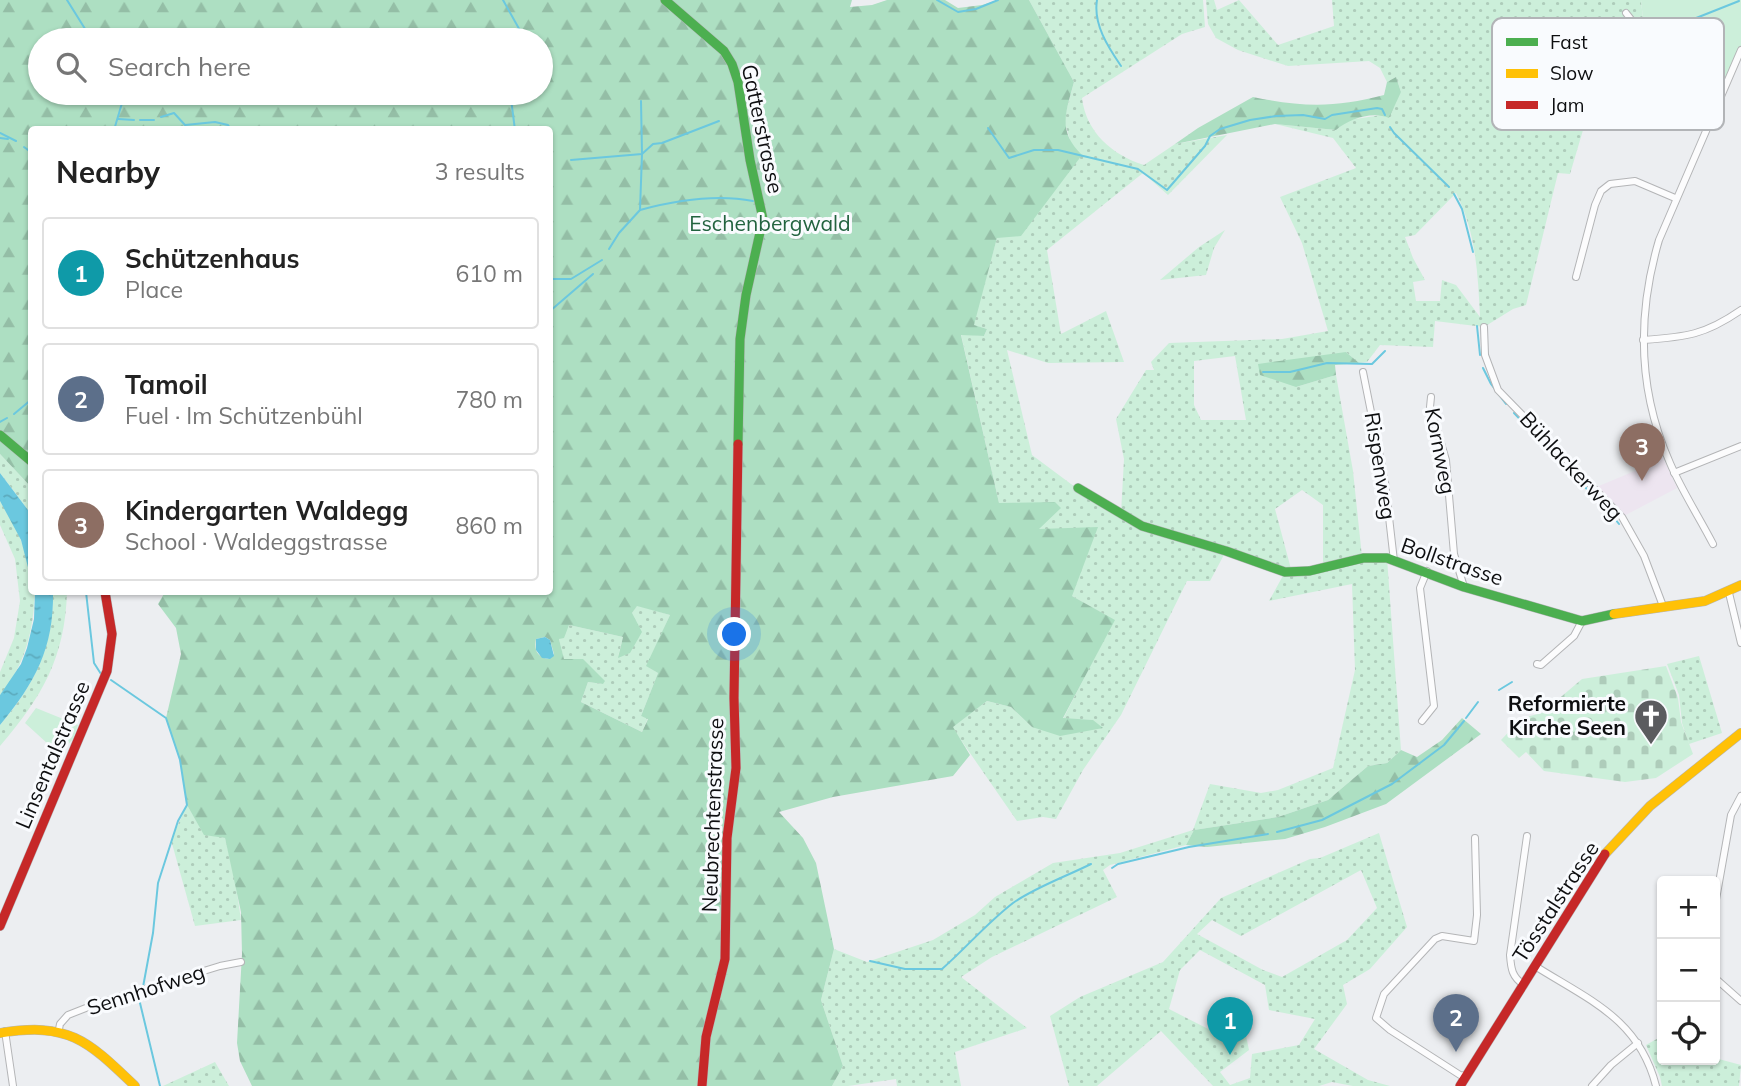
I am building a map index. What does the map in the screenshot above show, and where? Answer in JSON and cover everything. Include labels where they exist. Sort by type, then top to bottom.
[{"type":"street","name":"Gatterstrasse","points":[[666,0],[721,47],[734,68],[740,88],[750,160],[763,214],[757,250]]},
{"type":"street","points":[[1626,13],[1630,18]]},
{"type":"street","points":[[1724,91],[1741,50]]},
{"type":"street","points":[[1707,130],[1675,198],[1651,266],[1643,340],[1645,374],[1656,426],[1674,473],[1713,544]]},
{"type":"street","points":[[1576,276],[1601,191],[1610,184],[1635,181],[1675,198]]},
{"type":"street","name":"Neubrechtenstrasse","points":[[702,1086],[706,1037],[723,968],[726,939],[727,838],[737,755],[734,698],[740,339],[746,295],[757,250]]},
{"type":"street","points":[[1643,340],[1696,335],[1715,327],[1741,310]]},
{"type":"street","name":"Bühlackerweg","points":[[1484,327],[1485,355],[1498,390],[1622,517],[1644,556],[1663,606]]},
{"type":"street","name":"Rispenweg","points":[[1363,372],[1385,482],[1394,561]]},
{"type":"street","name":"Kornweg","points":[[1430,397],[1430,407],[1446,460],[1454,555],[1464,587]]},
{"type":"street","points":[[0,435],[28,459]]},
{"type":"street","points":[[1674,473],[1741,446]]},
{"type":"street","name":"Bollstrasse","points":[[1078,488],[1138,524],[1285,572],[1308,571],[1363,558],[1387,558],[1464,587],[1582,621],[1599,615],[1699,602],[1729,593],[1741,585]]},
{"type":"street","points":[[1422,721],[1434,706],[1420,589],[1427,571]]},
{"type":"street","points":[[1729,593],[1741,643]]},
{"type":"street","name":"Linsentalstrasse","points":[[0,926],[107,671],[112,634],[106,595]]},
{"type":"street","points":[[1537,664],[1541,665],[1574,636],[1582,621]]},
{"type":"street","name":"Tösstalstrasse","points":[[1460,1086],[1604,855],[1650,806],[1741,733]]},
{"type":"street","points":[[1720,877],[1731,815],[1741,796]]},
{"type":"street","points":[[1524,985],[1516,979],[1511,969],[1510,955],[1527,836]]},
{"type":"street","points":[[1466,1076],[1460,1075],[1390,1030],[1376,1018],[1384,994],[1435,940],[1442,936],[1475,941],[1475,838]]},
{"type":"street","name":"Sennhofweg","points":[[59,1030],[60,1024],[68,1015],[96,1004],[241,962]]},
{"type":"street","points":[[1535,966],[1622,1022],[1651,1067],[1656,1086]]},
{"type":"street","points":[[1720,982],[1741,1001]]},
{"type":"street","points":[[13,1086],[3,1032],[31,1027],[59,1030],[80,1038],[97,1050],[135,1086]]},
{"type":"street","points":[[1592,1086],[1611,1065],[1638,1043]]},
{"type":"shaded area","points":[[1662,456],[1677,488],[1622,517],[1594,488],[1642,468]]},
{"type":"green space","name":"Eschenbergwald","points":[[0,0],[852,0],[850,7],[872,5],[887,0],[945,0],[958,8],[998,0],[1029,0],[1074,82],[1066,112],[1066,129],[1069,138],[1082,155],[1021,236],[997,238],[974,325],[987,329],[984,336],[961,335],[999,503],[1055,502],[1061,508],[1039,529],[1098,527],[1072,596],[1115,620],[1063,718],[1093,720],[1103,728],[1060,736],[1032,727],[1011,707],[987,701],[953,727],[970,755],[953,776],[833,797],[779,812],[803,838],[816,863],[834,949],[821,1000],[843,1066],[832,1086],[252,1086],[240,1061],[237,1043],[242,954],[241,912],[225,838],[204,835],[187,805],[180,760],[166,718],[181,654],[176,628],[158,604],[163,595],[553,595],[553,126],[28,126],[28,484],[0,454]],"holes":[[[637,606],[670,615],[646,666],[658,673],[641,716],[648,719],[642,732],[581,702],[588,682],[603,684],[605,681],[583,659],[564,659],[559,639],[564,638],[569,625],[623,637],[618,658],[630,653],[642,632],[632,613]],[[545,637],[550,640],[554,654],[548,659],[539,655],[535,646],[536,639]]]},
{"type":"green space","points":[[1029,0],[1203,0],[1205,27],[1182,34],[1082,98],[1084,110],[1102,140],[1121,155],[1144,165],[1175,144],[1227,135],[1168,195],[1143,173],[1047,250],[1061,334],[1106,311],[1124,362],[1048,363],[1007,350],[1032,455],[1071,484],[1121,514],[1124,459],[1116,419],[1146,370],[1154,370],[1151,362],[1169,343],[1282,339],[1328,331],[1302,243],[1280,197],[1356,168],[1333,138],[1275,124],[1336,130],[1348,120],[1382,115],[1401,92],[1396,77],[1387,82],[1380,68],[1369,61],[1288,66],[1238,50],[1216,38],[1208,24],[1206,0],[1214,0],[1217,10],[1239,0],[1278,45],[1334,26],[1332,0],[1641,0],[1643,18],[1492,18],[1492,130],[1583,130],[1570,174],[1558,173],[1526,305],[1513,309],[1484,327],[1435,321],[1433,347],[1380,345],[1367,362],[1359,363],[1346,352],[1296,387],[1336,375],[1353,471],[1362,557],[1387,558],[1401,750],[1387,763],[1368,766],[1328,800],[1278,817],[1194,830],[1186,845],[1110,865],[1103,870],[1117,897],[992,957],[961,977],[1027,1028],[955,1052],[961,1086],[897,1086],[896,1079],[832,1086],[843,1066],[821,1000],[834,949],[867,962],[933,940],[975,915],[995,897],[1053,863],[1120,853],[1193,830],[1210,784],[1261,793],[1278,790],[1333,768],[1355,670],[1352,584],[1269,601],[1285,572],[1323,564],[1323,505],[1302,490],[1275,509],[1291,569],[1226,551],[1210,581],[1187,581],[1121,715],[1083,770],[1056,819],[1043,817],[1017,821],[952,727],[987,701],[1011,707],[1032,727],[1093,720],[1063,719],[1114,620],[1072,596],[1038,530],[999,503],[961,334],[984,336],[987,329],[973,325],[997,238],[1071,144],[1064,119],[1074,82]],"holes":[[[1456,193],[1463,208],[1477,269],[1480,317],[1456,285],[1442,280],[1440,301],[1416,301],[1413,282],[1425,280],[1405,237],[1415,235]],[[1235,356],[1246,420],[1201,420],[1194,405],[1194,361]]]},
{"type":"green space","points":[[1641,0],[1741,0],[1741,50],[1724,91],[1724,18],[1643,18]]},
{"type":"green space","points":[[1396,77],[1401,92],[1389,118],[1375,115],[1361,117],[1336,130],[1275,124],[1175,144],[1253,97],[1318,105],[1350,102],[1384,95],[1387,82]]},
{"type":"green space","points":[[1225,230],[1214,248],[1206,275],[1160,280],[1199,247]]},
{"type":"green space","points":[[1346,352],[1359,363],[1335,365],[1336,375],[1296,387],[1260,375],[1258,364]]},
{"type":"green space","points":[[0,454],[28,484],[28,510],[0,473]]},
{"type":"green space","points":[[0,501],[22,544],[28,565],[28,595],[35,595],[32,620],[22,659],[0,695],[0,672],[14,638],[20,601],[15,559],[0,525]]},
{"type":"green space","points":[[53,595],[67,595],[62,637],[56,657],[28,711],[0,746],[0,725],[23,695],[40,664],[52,612]]},
{"type":"green space","points":[[637,605],[670,615],[647,666],[658,673],[641,716],[648,718],[642,732],[581,702],[588,682],[603,684],[564,660],[559,639],[569,625],[623,637],[618,657]]},
{"type":"green space","points":[[1699,656],[1722,733],[1689,744],[1682,723],[1679,695],[1667,664]]},
{"type":"green space","points":[[1666,666],[1693,754],[1656,778],[1625,782],[1544,771],[1526,752],[1519,758],[1501,740],[1522,718],[1542,713],[1582,679]]},
{"type":"green space","points":[[36,708],[78,725],[73,739],[59,754],[25,723]]},
{"type":"green space","points":[[1462,718],[1481,734],[1386,804],[1285,839],[1207,847],[1186,845],[1194,830],[1278,817],[1328,800],[1368,766],[1387,763],[1401,750],[1417,757],[1442,740]]},
{"type":"green space","points":[[187,805],[204,834],[225,838],[241,920],[195,926],[171,840]]},
{"type":"green space","points":[[1379,833],[1407,927],[1370,969],[1343,985],[1347,1004],[1314,1049],[1368,1080],[1390,1086],[1353,1086],[1332,1082],[1319,1086],[1213,1086],[1161,1031],[1097,1086],[1069,1086],[1050,1016],[1080,997],[1163,962],[1221,898],[1310,859],[1320,858]],"holes":[[[1361,870],[1377,908],[1347,940],[1282,977],[1263,970],[1197,934],[1212,920],[1241,936]],[[1200,950],[1265,985],[1269,1010],[1315,1019],[1299,1045],[1252,1054],[1250,1078],[1230,1085],[1220,1072],[1249,1050],[1245,1031],[1231,1030],[1218,1034],[1169,1009],[1180,970]]]},
{"type":"green space","points":[[1657,1039],[1657,1065],[1720,1065],[1720,1059],[1741,1065],[1739,1086],[1662,1086],[1646,1045]]},
{"type":"green space","points":[[215,1062],[229,1086],[163,1086]]},
{"type":"water","points":[[0,473],[28,510],[28,567],[21,540],[0,501]]},
{"type":"water","points":[[35,595],[53,595],[50,630],[40,664],[23,694],[0,725],[0,695],[21,664],[34,619]]},
{"type":"water","points":[[545,637],[550,640],[554,656],[550,659],[542,658],[536,650],[536,639]]},
{"type":"waterway","points":[[67,0],[84,28]]},
{"type":"waterway","points":[[503,0],[519,28]]},
{"type":"waterway","points":[[937,0],[958,12],[976,9],[998,0]]},
{"type":"waterway","points":[[1097,0],[1099,26],[1121,66]]},
{"type":"waterway","points":[[1696,18],[1739,1]]},
{"type":"waterway","points":[[609,249],[619,233],[640,210],[641,101]]},
{"type":"waterway","points":[[115,126],[121,105]]},
{"type":"waterway","points":[[512,105],[514,126]]},
{"type":"waterway","points":[[988,128],[1009,158],[1034,150],[1058,150],[1138,169],[1167,190],[1205,146],[1210,136],[1220,129],[1276,116],[1303,115],[1325,119],[1332,115],[1377,108],[1382,109],[1385,115]]},
{"type":"waterway","points":[[161,117],[174,113],[185,125],[215,122],[229,126]]},
{"type":"waterway","points":[[118,119],[134,120]]},
{"type":"waterway","points":[[140,120],[154,120]]},
{"type":"waterway","points":[[571,160],[642,154],[653,144],[719,121]]},
{"type":"waterway","points":[[1390,127],[1449,187]]},
{"type":"waterway","points":[[0,133],[16,141]]},
{"type":"waterway","points":[[0,138],[8,139]]},
{"type":"waterway","points":[[24,147],[28,150]]},
{"type":"waterway","points":[[1454,194],[1462,209],[1473,252]]},
{"type":"waterway","points":[[640,210],[696,199],[753,201]]},
{"type":"waterway","points":[[553,279],[571,279],[602,260]]},
{"type":"waterway","points":[[553,308],[593,274]]},
{"type":"waterway","points":[[1477,326],[1480,355]]},
{"type":"waterway","points":[[1263,372],[1290,372],[1327,363],[1372,364],[1385,351]]},
{"type":"waterway","points":[[1483,368],[1506,404]]},
{"type":"waterway","points":[[14,414],[28,402]]},
{"type":"waterway","points":[[1514,413],[1572,474]]},
{"type":"waterway","points":[[0,422],[7,418]]},
{"type":"waterway","points":[[1583,485],[1609,512]]},
{"type":"waterway","points":[[1615,519],[1619,524]]},
{"type":"waterway","points":[[86,595],[94,663],[101,674]]},
{"type":"waterway","points":[[111,680],[166,718],[180,760],[187,805],[178,821],[158,883],[153,933],[143,987]]},
{"type":"waterway","points":[[1499,690],[1512,682]]},
{"type":"waterway","points":[[1466,718],[1478,702]]},
{"type":"waterway","points":[[1277,832],[1322,820],[1392,784],[1444,745],[1464,721]]},
{"type":"waterway","points":[[1112,868],[1118,864],[1189,847],[1268,834]]},
{"type":"waterway","points":[[870,961],[905,969],[942,969],[1013,903],[1091,864]]},
{"type":"waterway","points":[[141,994],[140,1003],[160,1086]]},
{"type":"traffic: fast","points":[[665,0],[724,51],[732,64],[738,82],[750,160],[763,219],[746,295],[740,339],[738,444]]},
{"type":"traffic: fast","points":[[0,435],[28,459]]},
{"type":"traffic: fast","points":[[1078,488],[1142,526],[1285,572],[1309,571],[1363,558],[1387,558],[1464,587],[1582,621],[1614,614]]},
{"type":"traffic: slow","points":[[1614,614],[1705,601],[1741,585]]},
{"type":"traffic: slow","points":[[1605,854],[1650,806],[1741,733]]},
{"type":"traffic: slow","points":[[0,1033],[43,1030],[75,1038],[103,1057],[135,1086]]},
{"type":"traffic: jam","points":[[702,1086],[706,1037],[725,959],[727,838],[736,768],[734,698],[738,444]]},
{"type":"traffic: jam","points":[[0,926],[107,671],[112,634],[106,595]]},
{"type":"traffic: jam","points":[[1460,1086],[1605,854]]},
{"type":"place","name":"Kindergarten Waldegg","points":[[1642,481]]},
{"type":"place","name":"Reformierte Kirche Seen","points":[[1651,746]]},
{"type":"place","name":"Tamoil","points":[[1456,1052]]},
{"type":"place","name":"Schützenhaus","points":[[1230,1055]]}]
